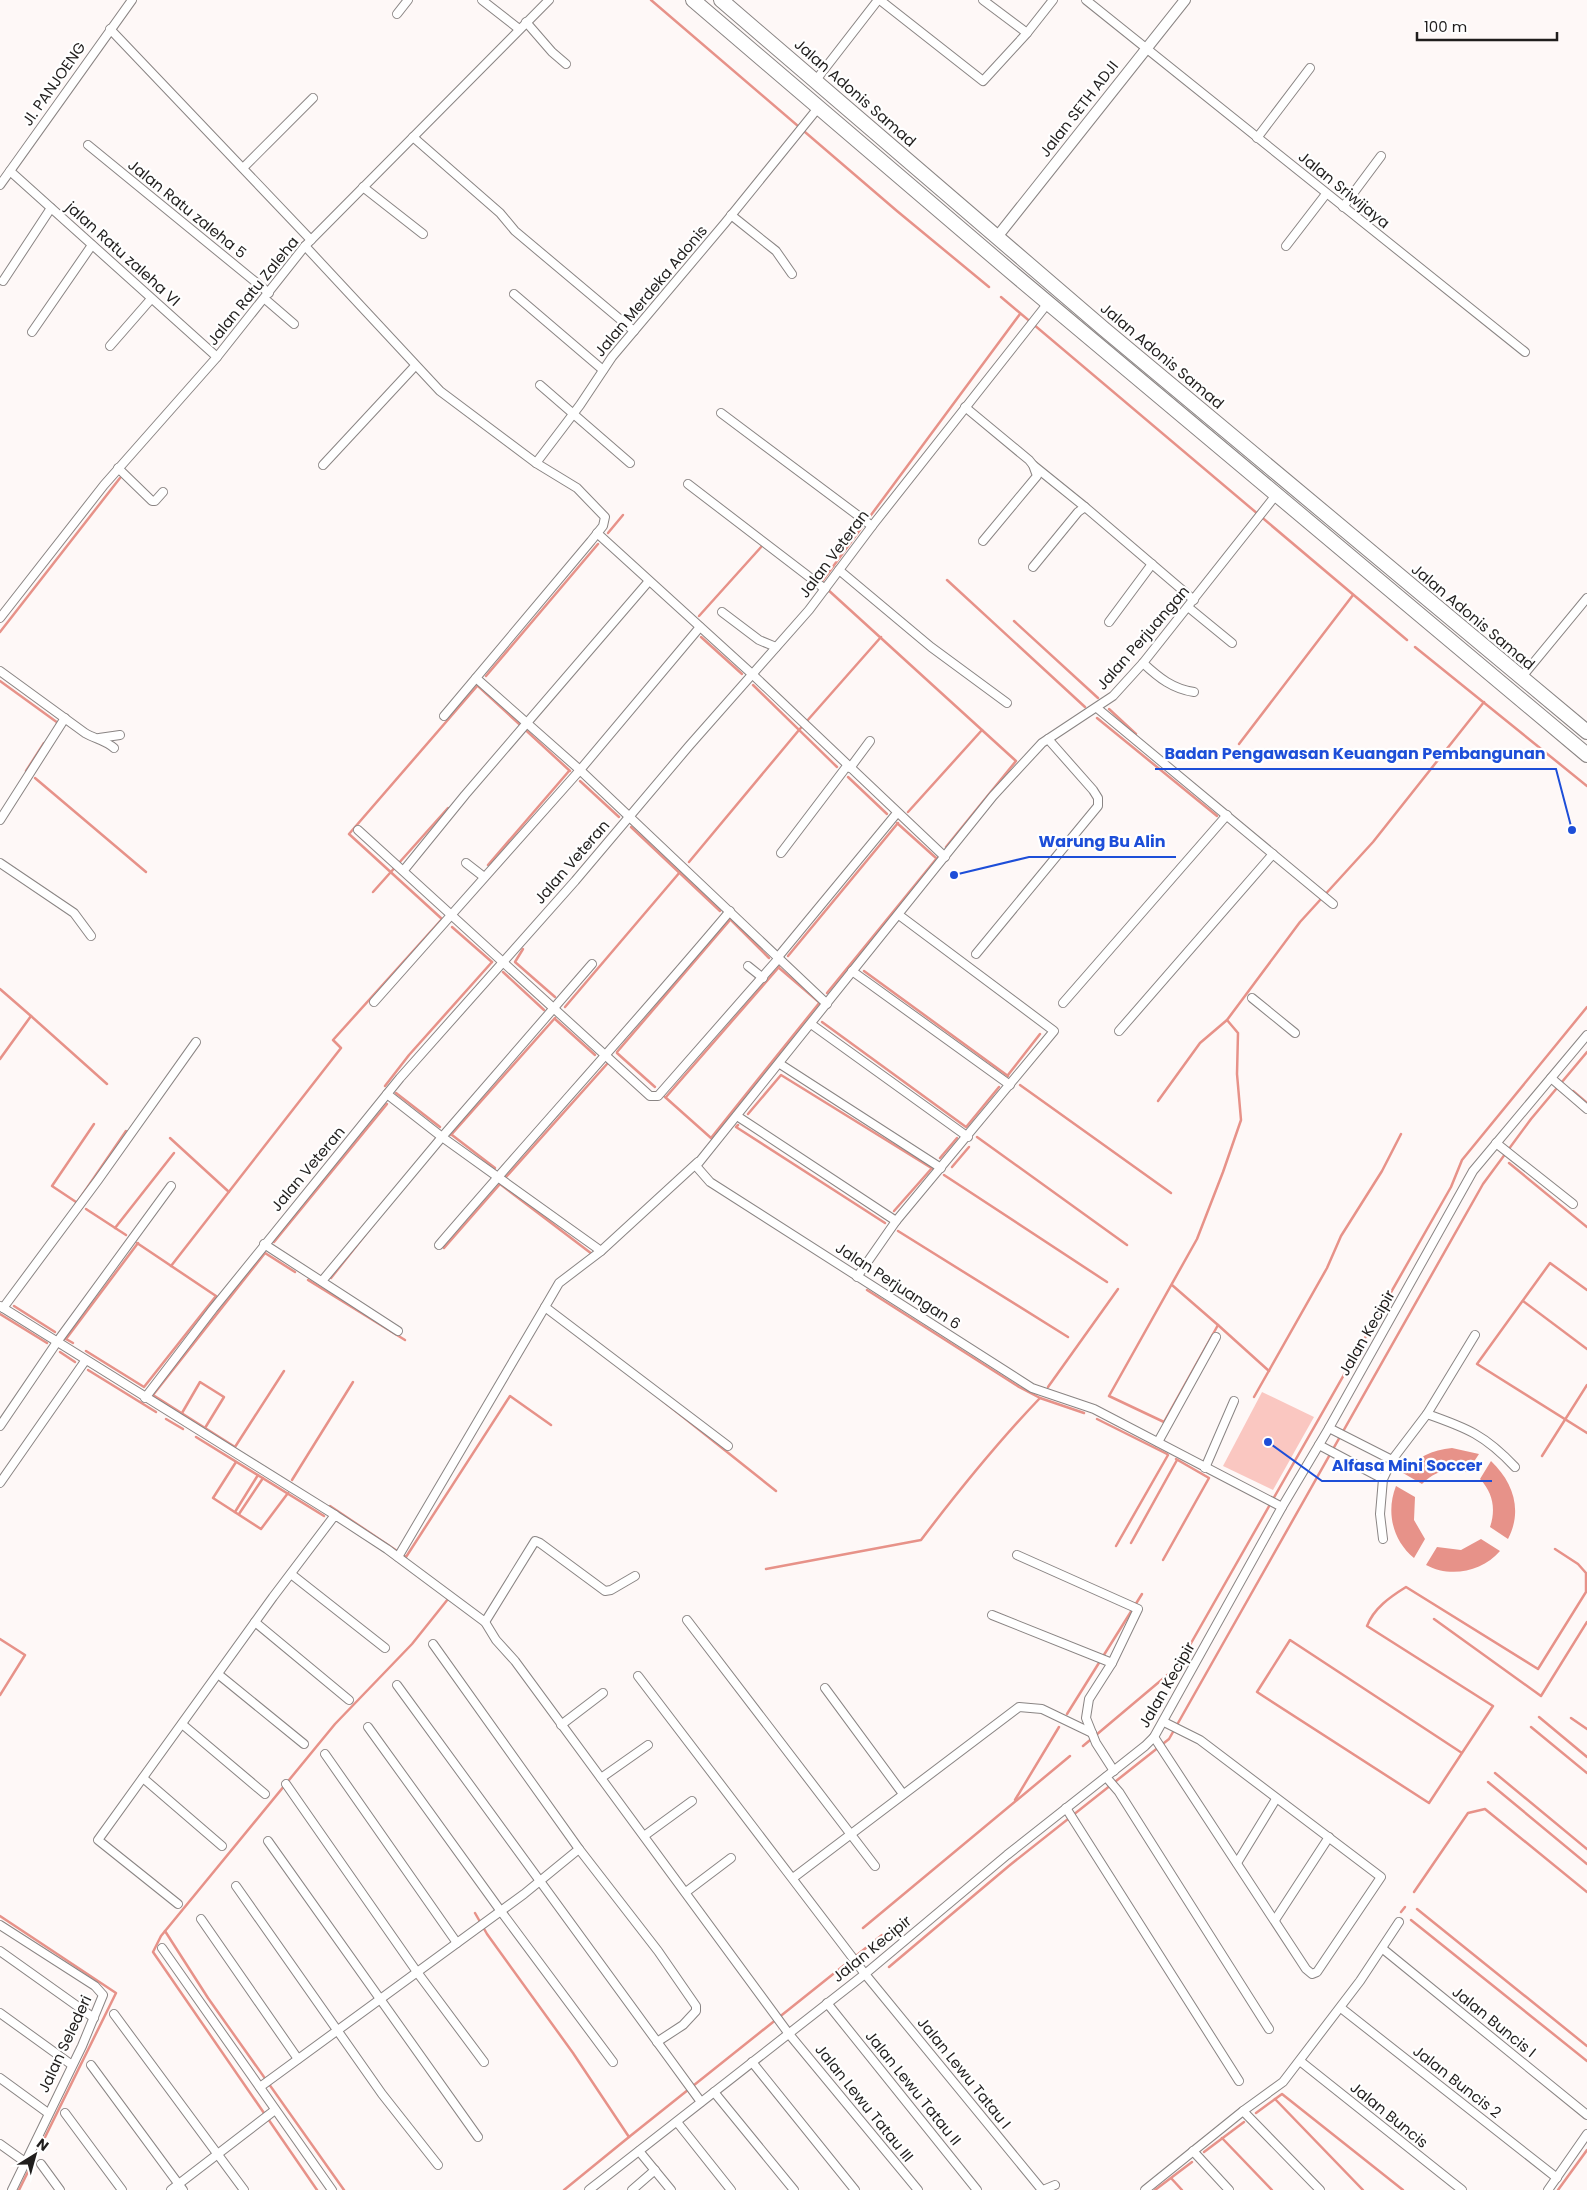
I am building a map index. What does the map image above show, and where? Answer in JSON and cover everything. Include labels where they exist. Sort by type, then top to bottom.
[{"type":"highway","points":[[693,0],[1048,303],[1096,341],[1428,623],[1587,754]]},
{"type":"highway","name":"Jalan Adonis Samad","points":[[721,0],[1104,329],[1587,732]]},
{"type":"highway","points":[[877,157],[888,144]]},
{"type":"highway","points":[[1096,341],[1104,329]]},
{"type":"highway","points":[[1428,623],[1438,609]]},
{"type":"street","name":"Jl. PANJOENG","points":[[0,185],[132,0]]},
{"type":"street","points":[[397,14],[408,0]]},
{"type":"street","points":[[482,0],[519,29]]},
{"type":"street","name":"Jalan Ratu Zaleha","points":[[0,618],[118,468],[217,357],[308,243],[548,0]]},
{"type":"street","points":[[816,80],[879,0],[980,80],[985,80],[1027,33],[1053,0]]},
{"type":"street","points":[[984,0],[1027,33]]},
{"type":"street","name":"Jalan Sriwijaya","points":[[1086,0],[1343,208],[1525,352]]},
{"type":"street","name":"Jalan SETH ADJI","points":[[997,237],[1185,0]]},
{"type":"street","points":[[526,22],[546,46],[566,64]]},
{"type":"street","points":[[110,29],[243,168],[415,366],[447,397],[536,463],[577,488],[603,514],[606,520],[444,716]]},
{"type":"street","points":[[1257,138],[1310,68]]},
{"type":"street","points":[[243,168],[313,98]]},
{"type":"street","name":"Jalan Merdeka Adonis","points":[[536,463],[574,414],[603,370],[818,108]]},
{"type":"street","points":[[413,136],[500,213],[515,231],[634,331]]},
{"type":"street","name":"Jalan Ratu zaleha 5","points":[[88,144],[267,296],[294,324]]},
{"type":"street","points":[[1343,208],[1381,156]]},
{"type":"street","name":"jalan Ratu zaleha VI","points":[[10,171],[217,357]]},
{"type":"street","points":[[363,187],[423,234]]},
{"type":"street","points":[[1286,246],[1326,194]]},
{"type":"street","points":[[3,281],[51,208]]},
{"type":"street","points":[[731,215],[776,251],[792,274]]},
{"type":"street","points":[[32,332],[92,245]]},
{"type":"street","points":[[514,294],[603,370]]},
{"type":"street","points":[[110,346],[151,299]]},
{"type":"street","name":"Jalan Veteran","points":[[145,1398],[264,1244],[387,1094],[630,817],[825,588],[1048,303]]},
{"type":"street","points":[[323,465],[415,366]]},
{"type":"street","points":[[540,385],[630,463]]},
{"type":"street","points":[[965,407],[1194,600]]},
{"type":"street","points":[[721,413],[872,526]]},
{"type":"street","points":[[983,542],[1037,476],[1034,464]]},
{"type":"street","points":[[118,468],[152,501],[163,492]]},
{"type":"street","points":[[688,484],[825,588]]},
{"type":"street","name":"Jalan Perjuangan","points":[[398,1557],[559,1283],[601,1251],[698,1165],[993,796],[1048,739],[1113,696],[1143,664],[1256,523],[1276,495]]},
{"type":"street","points":[[1033,567],[1078,512],[1085,507]]},
{"type":"street","points":[[597,533],[752,674],[944,857]]},
{"type":"street","points":[[1109,622],[1152,564]]},
{"type":"street","points":[[839,570],[938,652],[1007,703]]},
{"type":"street","points":[[404,870],[649,581]]},
{"type":"street","points":[[1521,678],[1587,598]]},
{"type":"street","points":[[1188,607],[1232,643]]},
{"type":"street","points":[[722,612],[759,640],[776,647]]},
{"type":"street","points":[[374,1002],[580,770],[700,627]]},
{"type":"street","points":[[1143,664],[1178,690],[1194,692]]},
{"type":"street","points":[[0,671],[65,718],[97,739],[105,740],[114,748]]},
{"type":"street","points":[[476,678],[580,770],[827,1004]]},
{"type":"street","points":[[1097,708],[1333,904]]},
{"type":"street","points":[[0,820],[65,718]]},
{"type":"street","points":[[97,739],[120,736]]},
{"type":"street","points":[[976,954],[1098,806],[1098,798],[1093,790],[1048,739]]},
{"type":"street","points":[[781,853],[870,741]]},
{"type":"street","points":[[358,830],[404,870],[451,916],[556,1008],[650,1096],[658,1096],[763,978],[897,814]]},
{"type":"street","points":[[1063,1003],[1227,815]]},
{"type":"street","points":[[1119,1031],[1273,854]]},
{"type":"street","points":[[0,863],[74,914],[91,936]]},
{"type":"street","points":[[466,863],[484,877]]},
{"type":"street","points":[[439,1245],[497,1177],[654,1002],[730,911]]},
{"type":"street","points":[[858,1277],[896,1222],[1054,1031],[899,914]]},
{"type":"street","points":[[322,1281],[442,1137],[556,1008],[592,964]]},
{"type":"street","points":[[748,966],[763,978]]},
{"type":"street","points":[[852,971],[1010,1085]]},
{"type":"street","points":[[1252,998],[1295,1033]]},
{"type":"street","points":[[811,1024],[968,1137]]},
{"type":"street","name":"Jalan Kecipir","points":[[589,2190],[865,1974],[1109,1780],[1114,1772],[1156,1740],[1168,1723],[1278,1505],[1330,1428],[1473,1171],[1496,1143],[1554,1081],[1587,1035]]},
{"type":"street","points":[[196,1042],[98,1180],[2,1307],[85,1361],[335,1515],[398,1557],[485,1622],[535,1542],[540,1543],[605,1591],[611,1590],[635,1576]]},
{"type":"street","points":[[780,1064],[941,1168]]},
{"type":"street","points":[[1554,1081],[1587,1109]]},
{"type":"street","points":[[387,1094],[442,1137],[601,1251]]},
{"type":"street","points":[[737,1116],[896,1222]]},
{"type":"street","points":[[1496,1143],[1573,1204]]},
{"type":"street","name":"Jalan Perjuangan 6","points":[[698,1165],[710,1182],[1032,1388],[1094,1409],[1278,1505]]},
{"type":"street","points":[[0,1426],[57,1342],[171,1186]]},
{"type":"street","points":[[264,1244],[398,1331]]},
{"type":"street","points":[[545,1307],[728,1446]]},
{"type":"street","points":[[1383,1539],[1380,1514],[1384,1479],[1392,1460],[1427,1414],[1475,1335]]},
{"type":"street","points":[[1158,1442],[1216,1337]]},
{"type":"street","points":[[0,1483],[85,1361]]},
{"type":"street","points":[[1205,1468],[1234,1401]]},
{"type":"street","points":[[1427,1414],[1456,1423],[1479,1435],[1499,1450],[1515,1467]]},
{"type":"street","points":[[1330,1428],[1392,1460]]},
{"type":"street","points":[[1319,1445],[1384,1479]]},
{"type":"street","points":[[178,1904],[98,1840],[255,1622],[335,1515]]},
{"type":"street","points":[[1017,1555],[1138,1609],[1112,1663],[1089,1699],[1086,1718],[1092,1733],[1114,1772]]},
{"type":"street","points":[[291,1574],[385,1648]]},
{"type":"street","points":[[992,1614],[1112,1663]]},
{"type":"street","points":[[687,1620],[875,1866]]},
{"type":"street","points":[[255,1622],[349,1700]]},
{"type":"street","name":"Jalan Lewu Tatau III","points":[[485,1622],[496,1640],[516,1662],[600,1778],[777,2014],[789,2034],[918,2190]]},
{"type":"street","points":[[433,1644],[579,1849],[658,1952],[696,2006],[696,2011],[683,2025],[657,2042]]},
{"type":"street","points":[[218,1674],[304,1744]]},
{"type":"street","name":"Jalan Lewu Tatau I","points":[[638,1676],[865,1974],[1043,2190]]},
{"type":"street","points":[[397,1684],[539,1882],[701,2102]]},
{"type":"street","points":[[825,1688],[903,1794]]},
{"type":"street","points":[[561,1725],[603,1693]]},
{"type":"street","points":[[793,1878],[1019,1707],[1042,1709],[1092,1733]]},
{"type":"street","points":[[1156,1740],[1306,1969],[1312,1974],[1317,1972],[1381,1877],[1200,1740],[1168,1723]]},
{"type":"street","points":[[182,1724],[265,1794]]},
{"type":"street","points":[[368,1727],[500,1910],[614,2062]]},
{"type":"street","points":[[600,1778],[648,1745]]},
{"type":"street","points":[[325,1754],[456,1943]]},
{"type":"street","points":[[143,1778],[222,1846]]},
{"type":"street","points":[[1109,1780],[1269,2030]]},
{"type":"street","points":[[286,1784],[417,1972],[484,2062]]},
{"type":"street","points":[[1237,1863],[1276,1799]]},
{"type":"street","points":[[644,1836],[692,1801]]},
{"type":"street","points":[[1068,1811],[1239,2082]]},
{"type":"street","points":[[1274,1920],[1328,1837]]},
{"type":"street","points":[[268,1841],[478,2136]]},
{"type":"street","points":[[262,2085],[539,1882],[579,1849]]},
{"type":"street","points":[[686,1892],[731,1858]]},
{"type":"street","points":[[236,1886],[382,2094],[438,2165]]},
{"type":"street","points":[[202,1919],[298,2059]]},
{"type":"street","points":[[1145,2190],[1243,2111],[1277,2088],[1341,2008],[1383,1949],[1399,1922]]},
{"type":"street","name":"Jalan Selederi","points":[[0,1925],[95,1986],[103,1995],[94,2018],[12,2190]]},
{"type":"street","points":[[162,1948],[262,2085],[272,2113],[332,2190]]},
{"type":"street","name":"Jalan Buncis I","points":[[1383,1949],[1587,2115]]},
{"type":"street","points":[[0,1951],[94,2018]]},
{"type":"street","name":"Jalan Lewu Tatau II","points":[[827,2003],[977,2190]]},
{"type":"street","name":"Jalan Buncis 2","points":[[1341,2008],[1557,2178]]},
{"type":"street","points":[[0,2013],[72,2065]]},
{"type":"street","points":[[114,2014],[244,2190]]},
{"type":"street","name":"Jalan Buncis","points":[[1300,2061],[1462,2190]]},
{"type":"street","points":[[752,2062],[855,2190]]},
{"type":"street","points":[[92,2065],[181,2187]]},
{"type":"street","points":[[0,2078],[48,2113]]},
{"type":"street","points":[[714,2092],[794,2190]]},
{"type":"street","points":[[1243,2111],[1320,2190]]},
{"type":"street","points":[[65,2113],[122,2190]]},
{"type":"street","points":[[171,2190],[181,2187],[272,2113]]},
{"type":"street","points":[[677,2122],[731,2190]]},
{"type":"street","points":[[1548,2190],[1587,2134]]},
{"type":"street","points":[[0,2144],[25,2162]]},
{"type":"street","points":[[639,2151],[671,2190]]},
{"type":"street","points":[[1193,2151],[1229,2190]]},
{"type":"street","points":[[41,2164],[60,2190]]},
{"type":"street","points":[[632,2190],[655,2170]]},
{"type":"street","points":[[1043,2190],[1055,2184]]},
{"type":"shaded area","points":[[1262,1392],[1314,1417],[1273,1490],[1223,1466]]},
{"type":"shaded area","points":[[1452,1448],[1479,1454],[1467,1472],[1443,1471],[1432,1476],[1422,1484],[1403,1473],[1425,1455],[1438,1450]]},
{"type":"shaded area","points":[[1491,1461],[1505,1478],[1513,1497],[1515,1518],[1508,1539],[1490,1527],[1493,1514],[1492,1502],[1488,1490],[1480,1479]]},
{"type":"shaded area","points":[[1396,1486],[1415,1497],[1414,1520],[1425,1539],[1414,1558],[1400,1543],[1393,1525],[1391,1505]]},
{"type":"shaded area","points":[[1481,1539],[1500,1551],[1484,1564],[1465,1571],[1455,1572],[1435,1569],[1426,1565],[1437,1547],[1461,1550]]},
{"type":"waterway","points":[[651,0],[897,211],[989,287]]},
{"type":"waterway","points":[[1001,297],[1407,640]]},
{"type":"waterway","points":[[871,515],[1020,314]]},
{"type":"waterway","points":[[0,632],[120,478]]},
{"type":"waterway","points":[[608,533],[623,515]]},
{"type":"waterway","points":[[822,584],[862,527]]},
{"type":"waterway","points":[[486,676],[598,544]]},
{"type":"waterway","points":[[699,616],[762,546]]},
{"type":"waterway","points":[[947,580],[1085,707]]},
{"type":"waterway","points":[[826,588],[1016,761],[946,847]]},
{"type":"waterway","points":[[1239,744],[1353,595]]},
{"type":"waterway","points":[[1014,621],[1098,698]]},
{"type":"waterway","points":[[701,637],[742,674]]},
{"type":"waterway","points":[[689,862],[799,730],[881,637]]},
{"type":"waterway","points":[[1415,647],[1587,786]]},
{"type":"waterway","points":[[0,681],[57,724]]},
{"type":"waterway","points":[[442,919],[349,834],[478,685]]},
{"type":"waterway","points":[[753,685],[837,767]]},
{"type":"waterway","points":[[478,686],[570,771]]},
{"type":"waterway","points":[[1269,1371],[1218,1325],[1164,1422],[1109,1396],[1197,1239],[1241,1120],[1237,1074],[1238,1033],[1227,1020],[1300,922],[1373,842],[1484,702]]},
{"type":"waterway","points":[[1109,709],[1136,734]]},
{"type":"waterway","points":[[1097,718],[1217,816]]},
{"type":"waterway","points":[[908,812],[982,730]]},
{"type":"waterway","points":[[26,771],[44,743]]},
{"type":"waterway","points":[[488,865],[569,771]]},
{"type":"waterway","points":[[848,777],[887,814]]},
{"type":"waterway","points":[[35,778],[146,872]]},
{"type":"waterway","points":[[580,781],[619,817]]},
{"type":"waterway","points":[[373,892],[448,808]]},
{"type":"waterway","points":[[897,823],[936,858]]},
{"type":"waterway","points":[[788,956],[898,823]]},
{"type":"waterway","points":[[631,827],[720,911]]},
{"type":"waterway","points":[[827,993],[937,858]]},
{"type":"waterway","points":[[565,1007],[680,872]]},
{"type":"waterway","points":[[171,1266],[341,1048],[333,1040],[442,919]]},
{"type":"waterway","points":[[730,919],[769,958]]},
{"type":"waterway","points":[[617,1052],[730,920]]},
{"type":"waterway","points":[[452,927],[492,962]]},
{"type":"waterway","points":[[523,949],[515,962],[555,997]]},
{"type":"waterway","points":[[385,1086],[409,1055],[492,962]]},
{"type":"waterway","points":[[778,967],[820,1003]]},
{"type":"waterway","points":[[666,1097],[779,967]]},
{"type":"waterway","points":[[864,971],[1008,1076]]},
{"type":"waterway","points":[[503,972],[544,1010]]},
{"type":"waterway","points":[[0,989],[31,1016],[0,1059]]},
{"type":"waterway","points":[[665,1097],[711,1138],[820,1002]]},
{"type":"waterway","points":[[1083,1746],[1178,1666],[1451,1187],[1462,1160],[1587,1007]]},
{"type":"waterway","points":[[31,1016],[107,1084]]},
{"type":"waterway","points":[[451,1135],[555,1018]]},
{"type":"waterway","points":[[555,1019],[595,1055]]},
{"type":"waterway","points":[[1158,1101],[1200,1043],[1227,1020]]},
{"type":"waterway","points":[[822,1022],[966,1127]]},
{"type":"waterway","points":[[1008,1075],[1040,1034]]},
{"type":"waterway","points":[[889,1967],[1010,1865],[1169,1739],[1483,1184],[1531,1119],[1587,1052]]},
{"type":"waterway","points":[[617,1053],[655,1087]]},
{"type":"waterway","points":[[506,1177],[607,1064]]},
{"type":"waterway","points":[[748,1114],[781,1075],[933,1169]]},
{"type":"waterway","points":[[1020,1085],[1171,1193]]},
{"type":"waterway","points":[[967,1126],[999,1087]]},
{"type":"waterway","points":[[1573,1091],[1587,1103]]},
{"type":"waterway","points":[[396,1093],[440,1127]]},
{"type":"waterway","points":[[274,1242],[387,1104]]},
{"type":"waterway","points":[[76,1202],[52,1186],[94,1124]]},
{"type":"waterway","points":[[738,1125],[736,1127],[885,1223]]},
{"type":"waterway","points":[[76,1204],[126,1131]]},
{"type":"waterway","points":[[1254,1397],[1327,1268],[1341,1236],[1382,1171],[1401,1134]]},
{"type":"waterway","points":[[452,1135],[495,1168]]},
{"type":"waterway","points":[[977,1137],[1127,1245]]},
{"type":"waterway","points":[[170,1138],[229,1192]]},
{"type":"waterway","points":[[940,1158],[957,1138]]},
{"type":"waterway","points":[[952,1167],[969,1147]]},
{"type":"waterway","points":[[115,1228],[174,1153]]},
{"type":"waterway","points":[[1509,1163],[1587,1227]]},
{"type":"waterway","points":[[894,1211],[932,1168]]},
{"type":"waterway","points":[[944,1175],[1107,1282]]},
{"type":"waterway","points":[[500,1184],[592,1254]]},
{"type":"waterway","points":[[444,1248],[500,1184]]},
{"type":"waterway","points":[[86,1209],[126,1235]]},
{"type":"waterway","points":[[331,1278],[373,1225]]},
{"type":"waterway","points":[[898,1231],[1068,1337]]},
{"type":"waterway","points":[[86,1351],[144,1387],[216,1296],[137,1243]]},
{"type":"waterway","points":[[66,1339],[138,1243]]},
{"type":"waterway","points":[[265,1253],[153,1395],[235,1447],[284,1371]]},
{"type":"waterway","points":[[265,1253],[295,1272]]},
{"type":"waterway","points":[[1587,1290],[1550,1263],[1477,1364],[1587,1433]]},
{"type":"waterway","points":[[308,1280],[405,1340]]},
{"type":"waterway","points":[[1172,1285],[1218,1325]]},
{"type":"waterway","points":[[1048,1387],[1118,1289]]},
{"type":"waterway","points":[[867,1290],[1019,1387],[1040,1398],[1084,1413]]},
{"type":"waterway","points":[[1523,1301],[1587,1349]]},
{"type":"waterway","points":[[14,1306],[55,1332]]},
{"type":"waterway","points":[[0,1314],[47,1343]]},
{"type":"waterway","points":[[66,1339],[73,1343]]},
{"type":"waterway","points":[[60,1352],[75,1362]]},
{"type":"waterway","points":[[88,1370],[156,1412]]},
{"type":"waterway","points":[[182,1413],[200,1382],[224,1397],[205,1428]]},
{"type":"waterway","points":[[292,1480],[353,1382]]},
{"type":"waterway","points":[[1542,1456],[1587,1385]]},
{"type":"waterway","points":[[330,1506],[406,1557],[510,1396],[551,1425]]},
{"type":"waterway","points":[[766,1569],[921,1540],[979,1467],[1040,1398]]},
{"type":"waterway","points":[[663,1401],[776,1491]]},
{"type":"waterway","points":[[166,1419],[183,1429]]},
{"type":"waterway","points":[[1097,1419],[1167,1454]]},
{"type":"waterway","points":[[196,1437],[324,1516]]},
{"type":"waterway","points":[[1116,1546],[1168,1455]]},
{"type":"waterway","points":[[1163,1560],[1209,1478],[1176,1459]]},
{"type":"waterway","points":[[1131,1543],[1177,1460]]},
{"type":"waterway","points":[[236,1462],[213,1498],[261,1529],[288,1493]]},
{"type":"waterway","points":[[235,1512],[258,1475]]},
{"type":"waterway","points":[[239,1514],[263,1478]]},
{"type":"waterway","points":[[1462,1753],[1290,1640],[1257,1692],[1429,1803],[1493,1706],[1367,1626],[1383,1604],[1406,1587],[1538,1669],[1586,1592],[1586,1573],[1578,1564],[1555,1549]]},
{"type":"waterway","points":[[1067,1714],[1142,1594]]},
{"type":"waterway","points":[[317,2190],[153,1952],[161,1936],[335,1724],[412,1644],[448,1599]]},
{"type":"waterway","points":[[1434,1619],[1541,1696],[1587,1622]]},
{"type":"waterway","points":[[0,1639],[25,1655],[0,1695]]},
{"type":"waterway","points":[[1539,1717],[1587,1757]]},
{"type":"waterway","points":[[1571,1718],[1587,1729]]},
{"type":"waterway","points":[[1015,1800],[1059,1727]]},
{"type":"waterway","points":[[1531,1727],[1587,1773]]},
{"type":"waterway","points":[[863,1928],[1070,1756]]},
{"type":"waterway","points":[[1495,1773],[1587,1849]]},
{"type":"waterway","points":[[1488,1782],[1587,1864]]},
{"type":"waterway","points":[[1414,1892],[1468,1813],[1485,1809],[1587,1892]]},
{"type":"waterway","points":[[1401,1912],[1405,1907]]},
{"type":"waterway","points":[[1417,1909],[1587,2046]]},
{"type":"waterway","points":[[475,1913],[487,1934],[573,2053],[629,2137],[882,1935]]},
{"type":"waterway","points":[[0,1916],[116,1993],[19,2190]]},
{"type":"waterway","points":[[1411,1920],[1587,2061]]},
{"type":"waterway","points":[[165,1931],[208,1998],[344,2190]]},
{"type":"waterway","points":[[1256,2113],[1282,2094],[1403,2190]]},
{"type":"waterway","points":[[1275,2099],[1363,2190]]},
{"type":"waterway","points":[[1204,2152],[1244,2122]]},
{"type":"waterway","points":[[564,2190],[629,2137]]},
{"type":"waterway","points":[[1222,2138],[1272,2190]]},
{"type":"waterway","points":[[1558,2190],[1587,2150]]},
{"type":"waterway","points":[[1155,2190],[1192,2162]]},
{"type":"waterway","points":[[1171,2178],[1182,2190]]},
{"type":"place","name":"Badan Pengawasan Keuangan Pembangunan","points":[[1572,830]]},
{"type":"place","name":"Warung Bu Alin","points":[[954,875]]},
{"type":"place","name":"Alfasa Mini Soccer","points":[[1268,1442]]}]
